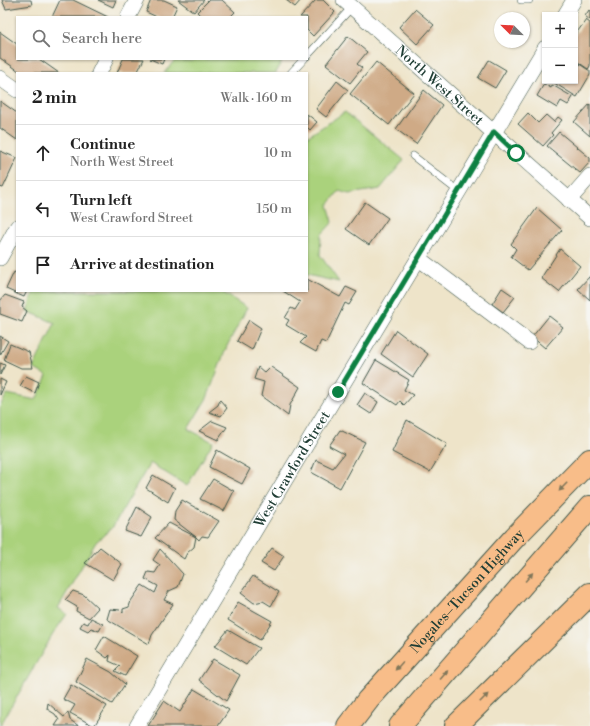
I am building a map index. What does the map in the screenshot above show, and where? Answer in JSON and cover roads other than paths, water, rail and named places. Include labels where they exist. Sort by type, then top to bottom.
[{"type":"highway","name":"Nogales–Tucson Highway","points":[[348,726],[368,700],[515,537],[590,460]]},
{"type":"highway","points":[[400,726],[590,507]]},
{"type":"highway","points":[[456,726],[590,594]]},
{"type":"street","points":[[129,16],[137,0]]},
{"type":"street","points":[[567,12],[574,0]]},
{"type":"street","name":"North West Street","points":[[352,2],[590,218]]},
{"type":"street","name":"West Crawford Street","points":[[137,726],[542,53]]},
{"type":"street","points":[[100,72],[106,60]]},
{"type":"street","points":[[0,78],[16,89]]},
{"type":"street","points":[[569,200],[590,176]]},
{"type":"street","points":[[0,258],[16,229]]},
{"type":"street","points":[[418,258],[529,342]]},
{"type":"lane","points":[[521,0],[529,0]]},
{"type":"lane","points":[[308,55],[352,2]]},
{"type":"lane","points":[[292,72],[303,60]]},
{"type":"lane","points":[[413,156],[458,191]]}]
